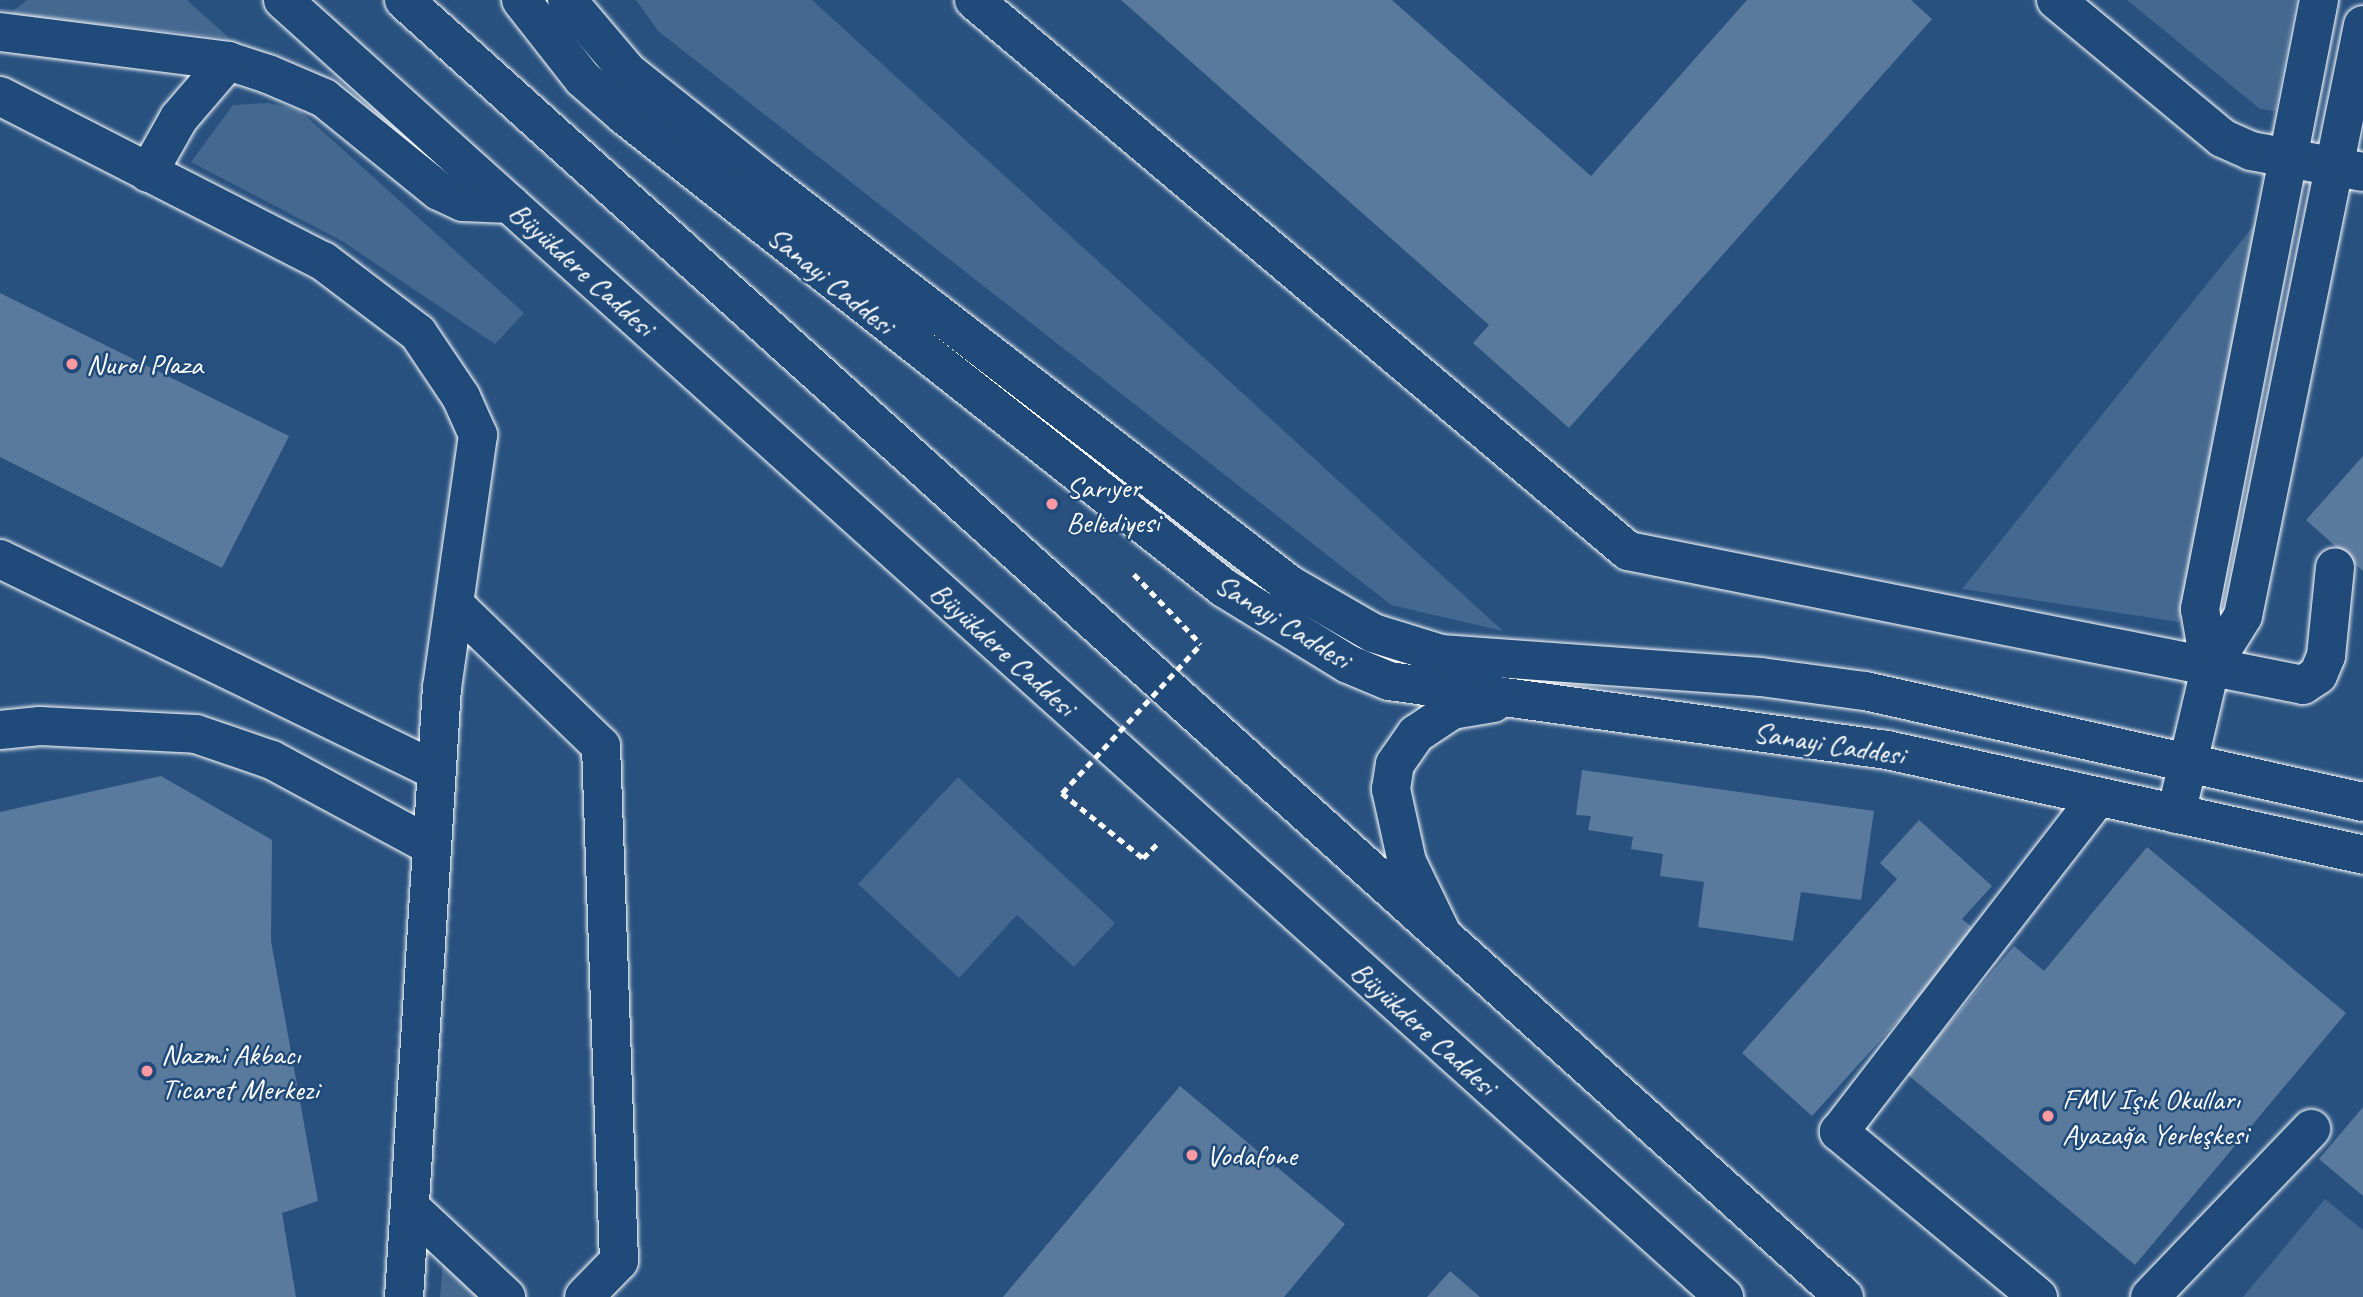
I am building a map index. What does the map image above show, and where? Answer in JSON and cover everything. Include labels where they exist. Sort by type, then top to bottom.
[{"type":"street","name":"Büyükdere Caddesi","points":[[283,0],[1724,1297]]},
{"type":"street","points":[[404,0],[1844,1297]]},
{"type":"street","name":"Sanayi Caddesi","points":[[521,0],[583,79],[624,115],[1236,596],[1312,646],[1389,681],[1887,750],[2363,855]]},
{"type":"street","name":"Sanayi Caddesi","points":[[567,0],[628,72],[765,181],[1290,585],[1373,633],[1441,653],[1760,677],[1865,691],[2189,759],[2363,802]]},
{"type":"street","points":[[974,0],[1628,551],[2210,669],[2303,685],[2318,675],[2326,656],[2335,567]]},
{"type":"street","points":[[2056,0],[2222,138],[2288,158],[2348,169]]},
{"type":"street","points":[[2210,669],[2200,609],[2319,0]]},
{"type":"street","points":[[2176,814],[2210,669],[2243,616],[2348,169],[2363,25]]},
{"type":"street","points":[[0,32],[228,61],[324,98],[439,191],[463,202],[510,204]]},
{"type":"street","points":[[148,173],[179,118],[228,61]]},
{"type":"street","points":[[0,96],[323,261],[418,333],[461,397],[478,435],[457,607],[442,687],[430,846],[412,1209],[404,1297]]},
{"type":"street","points":[[0,559],[436,771]]},
{"type":"street","points":[[457,607],[601,746],[619,1261],[584,1297]]},
{"type":"street","points":[[1441,932],[1406,863],[1394,818],[1395,764],[1416,734],[1452,710],[1512,699]]},
{"type":"street","points":[[0,730],[40,726],[196,734],[271,760],[430,846]]},
{"type":"street","points":[[2038,1297],[1839,1132],[2098,797]]},
{"type":"street","points":[[2150,1297],[2311,1129]]},
{"type":"street","points":[[412,1209],[506,1297]]},
{"type":"path","points":[[1110,830],[1062,793],[1201,644],[1131,571]]},
{"type":"shaded area","points":[[27,0],[187,0],[229,38],[8,15]]},
{"type":"shaded area","points":[[636,0],[812,0],[1503,631],[1391,605],[658,31]]},
{"type":"shaded area","points":[[2127,0],[2296,0],[2275,111],[2260,109]]},
{"type":"shaded area","points":[[268,103],[298,109],[524,313],[495,344],[342,241],[191,162],[233,105]]},
{"type":"shaded area","points":[[2260,218],[2179,622],[1962,589]]},
{"type":"shaded area","points":[[958,777],[1115,923],[1074,967],[1017,915],[959,978],[858,884]]},
{"type":"shaded area","points":[[2325,1199],[2363,1230],[2363,1297],[2243,1297]]},
{"type":"shaded area","points":[[443,1262],[478,1297],[440,1297]]},
{"type":"building","points":[[1121,0],[1392,0],[1591,176],[1747,0],[1911,0],[1932,19],[1569,428],[1473,343],[1489,325]]},
{"type":"building","name":"Nurol Plaza","points":[[0,293],[289,436],[222,568],[0,457]]},
{"type":"building","points":[[2363,456],[2363,571],[2306,520]]},
{"type":"building","points":[[1582,770],[1874,811],[1861,900],[1801,892],[1793,941],[1698,927],[1704,882],[1660,876],[1663,854],[1631,849],[1633,837],[1588,830],[1591,816],[1576,815]]},
{"type":"building","name":"Nazmi Akbacı Ticaret Merkezi","points":[[161,776],[272,840],[271,941],[318,1201],[282,1213],[296,1297],[0,1297],[0,812]]},
{"type":"building","points":[[1919,820],[1992,886],[1962,919],[1978,932],[1812,1116],[1742,1053],[1897,879],[1880,863]]},
{"type":"building","points":[[2147,847],[2346,1013],[2135,1265],[1907,1074],[2014,946],[2044,971]]},
{"type":"building","name":"Vodafone","points":[[1180,1086],[1345,1224],[1284,1297],[1003,1297]]},
{"type":"building","points":[[2363,1107],[2363,1196],[2319,1159]]},
{"type":"building","points":[[1450,1271],[1480,1297],[1427,1297]]},
{"type":"place","name":"Nurol Plaza","points":[[72,364]]},
{"type":"place","name":"Sarıyer Belediyesi","points":[[1052,504]]},
{"type":"place","name":"Nazmi Akbacı Ticaret Merkezi","points":[[147,1071]]},
{"type":"place","name":"FMV Işık Okulları Ayazağa Yerleşkesi","points":[[2048,1116]]},
{"type":"place","name":"Vodafone","points":[[1192,1155]]}]
